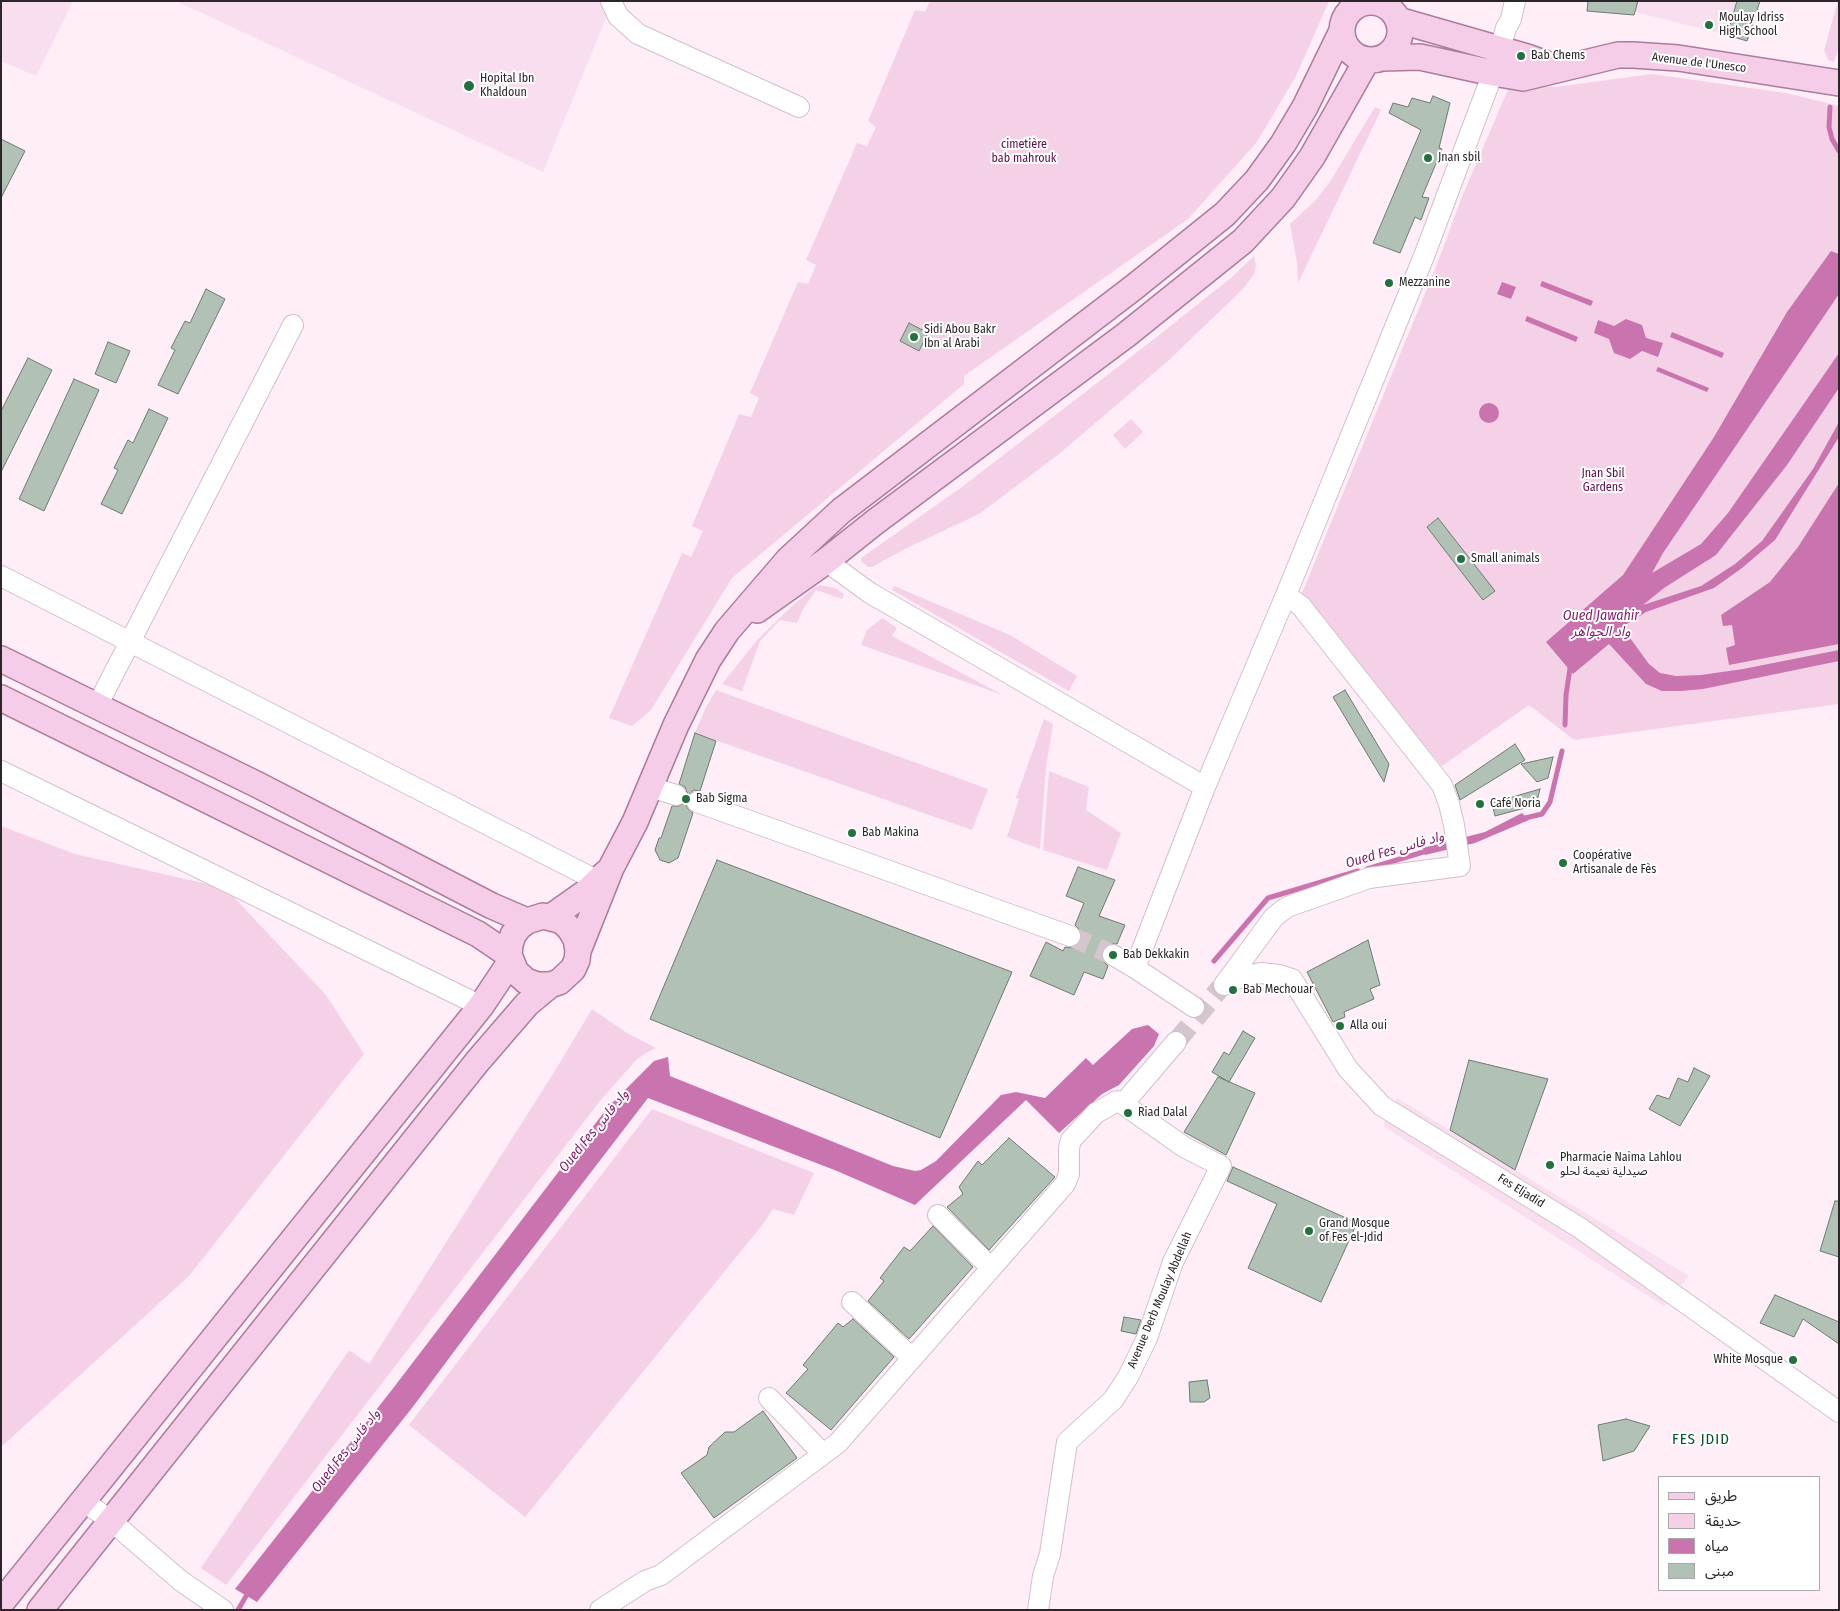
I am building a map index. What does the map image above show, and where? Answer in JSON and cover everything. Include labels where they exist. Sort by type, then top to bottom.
[{"type":"main road","points":[[605,874],[539,919],[519,927],[513,935],[510,945],[510,958],[516,972],[526,981],[537,985],[550,985],[559,982],[573,969],[605,874],[635,822],[676,725],[708,660],[727,631],[788,560],[841,511],[1133,288],[1224,214],[1257,180],[1283,144],[1312,92],[1348,15],[1360,4],[1373,2],[1397,12],[1400,31],[1398,43],[1392,52],[1375,59],[1352,54],[1347,47],[1348,15]]},
{"type":"main road","name":"Avenue de l'Unesco","points":[[1397,12],[1499,50],[1523,78],[1618,55],[1633,55],[1678,58],[1839,83]]},
{"type":"main road","name":"Avenue de l'Unesco","points":[[1375,59],[1499,50]]},
{"type":"main road","points":[[727,631],[826,561],[875,522],[1126,335],[1243,241],[1283,198],[1312,157],[1375,59]]},
{"type":"main road","points":[[1,659],[258,785],[492,906],[539,919],[562,922],[570,929],[576,939],[578,951]]},
{"type":"main road","points":[[1,698],[478,934],[510,958]]},
{"type":"main road","points":[[1,1603],[481,1006],[510,958]]},
{"type":"main road","points":[[40,1610],[477,1062],[527,1004],[550,985]]},
{"type":"street","points":[[611,1],[618,16],[638,34],[799,107]]},
{"type":"street","points":[[1499,50],[1503,1]]},
{"type":"street","points":[[1134,968],[1205,787],[1286,596],[1424,256],[1512,19],[1515,1]]},
{"type":"street","points":[[97,706],[293,324]]},
{"type":"street","points":[[826,561],[870,593],[1205,787]]},
{"type":"street","points":[[1,576],[130,643],[605,874]]},
{"type":"street","name":"Fes Eljadid","points":[[1286,596],[1301,606],[1442,785],[1454,825],[1458,858],[1370,878],[1288,907],[1274,918],[1223,985],[1242,977],[1261,973],[1292,979],[1348,1069],[1382,1106],[1580,1228],[1839,1412]]},
{"type":"street","points":[[1,771],[481,1006]]},
{"type":"street","points":[[650,787],[676,795]]},
{"type":"street","points":[[696,802],[1070,936]]},
{"type":"street","points":[[1113,955],[1194,1007]]},
{"type":"street","points":[[600,1610],[645,1581],[661,1575],[838,1443],[1065,1184],[1069,1174],[1068,1148],[1071,1140],[1096,1113],[1117,1101],[1124,1104],[1176,1042]]},
{"type":"street","name":"Avenue Derb Moulay Abdellah","points":[[1038,1610],[1043,1576],[1050,1554],[1067,1442],[1113,1400],[1128,1377],[1147,1338],[1173,1262],[1221,1166],[1184,1147],[1124,1104]]},
{"type":"street","points":[[938,1215],[991,1268]]},
{"type":"street","points":[[852,1302],[912,1358]]},
{"type":"street","points":[[769,1398],[823,1454]]},
{"type":"street","points":[[83,1501],[110,1520],[181,1581],[221,1609]]},
{"type":"shaded area","points":[[1,1],[73,1],[36,76],[1,61]]},
{"type":"shaded area","name":"Hopital Ibn Khaldoun","points":[[176,1],[613,1],[543,172]]},
{"type":"shaded area","name":"Moulay Idriss High School","points":[[1589,1],[1737,1],[1727,35],[1635,12],[1634,15],[1586,11]]},
{"type":"shaded area","points":[[1397,1098],[1689,1276],[1664,1306],[1383,1126]]},
{"type":"green space","name":"cimetière bab mahrouk","points":[[930,1],[1329,1],[1296,76],[1257,142],[1188,219],[964,376],[964,384],[732,578],[651,710],[632,726],[609,718],[682,553],[691,557],[703,531],[692,526],[739,414],[751,417],[759,398],[750,393],[798,282],[808,284],[816,265],[806,260],[857,143],[867,146],[876,127],[868,121],[915,10],[925,12]]},
{"type":"green space","points":[[1838,1],[1839,47],[1834,62],[1828,60],[1824,50]]},
{"type":"green space","name":"Jnan Sbil Gardens","points":[[1652,74],[1786,93],[1839,106],[1839,704],[1574,740],[1529,705],[1442,766],[1300,598],[1438,262],[1461,199],[1510,85],[1556,87]]},
{"type":"green space","points":[[1375,107],[1381,110],[1298,283],[1297,263],[1290,224],[1316,200],[1331,180]]},
{"type":"green space","points":[[1254,256],[1256,266],[1254,274],[1244,288],[1168,361],[1059,454],[979,514],[872,567],[868,567],[861,561],[861,558],[962,487],[1149,343],[1232,277]]},
{"type":"green space","points":[[1131,419],[1143,432],[1125,449],[1113,435]]},
{"type":"green space","points":[[820,585],[835,588],[844,594],[842,599],[816,590],[803,609],[797,623],[780,620],[760,641],[742,691],[722,684],[758,639],[792,606]]},
{"type":"green space","points":[[894,586],[1010,635],[1077,676],[1069,691],[892,590]]},
{"type":"green space","points":[[882,618],[897,628],[892,636],[1003,695],[861,645],[867,630]]},
{"type":"green space","points":[[716,690],[988,789],[972,830],[695,733],[706,707]]},
{"type":"green space","points":[[1044,719],[1053,724],[1046,768],[1040,849],[1007,837],[1019,799],[1016,798]]},
{"type":"green space","points":[[1049,771],[1089,787],[1086,810],[1121,833],[1107,870],[1043,850]]},
{"type":"green space","points":[[1,826],[75,854],[225,888],[326,995],[364,1054],[189,1276],[1,1447]]},
{"type":"green space","points":[[592,1009],[627,1033],[656,1048],[636,1060],[600,1101],[226,1585],[201,1568],[349,1350],[369,1364]]},
{"type":"green space","points":[[652,1109],[814,1173],[794,1215],[773,1209],[763,1224],[525,1517],[409,1425]]},
{"type":"water","points":[[1831,251],[1839,254],[1839,294],[1663,553],[1652,573],[1701,544],[1728,513],[1839,353],[1839,388],[1787,465],[1716,555],[1664,588],[1643,605],[1701,586],[1735,564],[1762,541],[1813,469],[1839,422],[1839,437],[1775,540],[1742,568],[1714,588],[1646,612],[1622,627],[1649,664],[1660,673],[1676,676],[1701,675],[1743,669],[1839,650],[1839,661],[1703,689],[1662,691],[1646,684],[1609,644],[1573,674],[1546,642],[1623,575],[1714,437],[1787,312]]},
{"type":"water","points":[[1542,281],[1593,301],[1591,306],[1540,286]]},
{"type":"water","points":[[1502,282],[1516,287],[1511,299],[1497,294]]},
{"type":"water","points":[[1527,316],[1578,337],[1576,342],[1525,321]]},
{"type":"water","points":[[1626,319],[1642,325],[1646,338],[1663,343],[1658,357],[1642,351],[1630,359],[1614,353],[1609,339],[1594,333],[1598,320],[1614,326]]},
{"type":"water","points":[[1672,332],[1724,353],[1722,358],[1670,337]]},
{"type":"water","points":[[1658,367],[1709,388],[1707,392],[1656,371]]},
{"type":"water","points":[[1489,403],[1496,406],[1499,413],[1496,420],[1489,423],[1482,420],[1479,413],[1482,406]]},
{"type":"water","points":[[1839,483],[1839,644],[1729,665],[1726,648],[1735,645],[1732,625],[1723,626],[1721,615],[1770,582],[1798,547]]},
{"type":"water","points":[[1522,813],[1529,820],[1475,843],[1425,855],[1423,848],[1485,832]]},
{"type":"water","points":[[1148,1025],[1159,1034],[1154,1046],[1119,1085],[1102,1094],[1059,1133],[1026,1100],[915,1205],[837,1171],[648,1098],[412,1408],[257,1602],[235,1589],[391,1391],[608,1107],[654,1061],[668,1057],[670,1076],[893,1166],[915,1171],[921,1170],[936,1161],[1001,1095],[1016,1092],[1045,1098],[1086,1058],[1093,1065],[1132,1029]]},
{"type":"building","points":[[1588,1],[1638,1],[1634,15],[1587,11]]},
{"type":"building","points":[[1737,1],[1760,1],[1747,41],[1727,35]]},
{"type":"building","points":[[1433,96],[1450,103],[1439,148],[1442,149],[1422,197],[1429,198],[1421,220],[1415,217],[1400,253],[1373,243],[1421,130],[1389,113],[1393,103],[1408,107],[1412,98],[1430,103]]},
{"type":"building","points":[[1,139],[25,151],[1,198]]},
{"type":"building","points":[[206,289],[225,299],[178,394],[158,385],[175,350],[171,348],[185,321],[190,323]]},
{"type":"building","name":"Sidi Abou Bakr Ibn al Arabi","points":[[909,323],[928,333],[919,351],[900,341]]},
{"type":"building","points":[[108,342],[130,351],[116,383],[95,374]]},
{"type":"building","points":[[28,358],[52,370],[1,472],[1,411]]},
{"type":"building","points":[[74,379],[99,390],[44,511],[19,499]]},
{"type":"building","points":[[149,409],[168,418],[122,514],[101,504],[118,470],[114,468],[128,440],[133,443]]},
{"type":"building","name":"Small animals","points":[[1438,518],[1495,591],[1483,600],[1427,527]]},
{"type":"building","points":[[1345,690],[1389,764],[1384,782],[1333,697]]},
{"type":"building","points":[[695,733],[716,741],[700,791],[694,790],[688,795],[685,787],[679,784]]},
{"type":"building","points":[[1515,744],[1525,760],[1460,800],[1455,785]]},
{"type":"building","points":[[1553,757],[1548,778],[1537,782],[1521,764]]},
{"type":"building","points":[[1540,789],[1536,805],[1495,816],[1492,803]]},
{"type":"building","points":[[685,802],[688,809],[693,813],[678,858],[669,863],[660,860],[655,850],[672,806],[679,806]]},
{"type":"building","points":[[717,860],[1012,972],[940,1138],[650,1019]]},
{"type":"building","points":[[1078,867],[1115,880],[1099,916],[1125,925],[1117,944],[1108,944],[1103,949],[1102,960],[1108,966],[1103,979],[1084,972],[1074,995],[1030,976],[1046,942],[1063,951],[1065,947],[1073,948],[1081,940],[1082,933],[1075,925],[1084,903],[1066,896]]},
{"type":"building","points":[[1368,940],[1380,985],[1370,989],[1374,999],[1344,1012],[1345,1017],[1333,1022],[1307,972]]},
{"type":"building","points":[[1243,1031],[1255,1038],[1229,1082],[1212,1072],[1224,1052],[1229,1055]]},
{"type":"building","points":[[1469,1060],[1548,1079],[1515,1170],[1450,1130]]},
{"type":"building","points":[[1694,1068],[1710,1076],[1680,1126],[1649,1109],[1657,1095],[1669,1099],[1678,1078],[1688,1082]]},
{"type":"building","points":[[1218,1077],[1255,1093],[1226,1155],[1184,1132]]},
{"type":"building","points":[[1009,1138],[1055,1177],[989,1250],[947,1207],[963,1194],[959,1187],[978,1161],[982,1165]]},
{"type":"building","name":"Grand Mosque of Fes el-Jdid","points":[[1233,1167],[1357,1223],[1321,1302],[1248,1268],[1277,1204],[1227,1181]]},
{"type":"building","points":[[1835,1201],[1839,1201],[1839,1257],[1820,1251]]},
{"type":"building","points":[[933,1226],[973,1267],[909,1339],[868,1301],[884,1281],[880,1278],[904,1247],[910,1251]]},
{"type":"building","points":[[1775,1295],[1839,1322],[1839,1344],[1803,1319],[1794,1337],[1760,1323]]},
{"type":"building","points":[[1124,1317],[1141,1320],[1136,1334],[1121,1331]]},
{"type":"building","points":[[853,1319],[894,1357],[831,1430],[786,1393],[808,1369],[803,1365],[838,1323],[843,1327]]},
{"type":"building","points":[[1207,1380],[1210,1398],[1204,1402],[1190,1402],[1189,1382]]},
{"type":"building","points":[[763,1411],[797,1458],[714,1518],[681,1473],[707,1455],[709,1447],[725,1432],[734,1432]]},
{"type":"building","points":[[1626,1419],[1650,1426],[1634,1451],[1603,1461],[1598,1425]]},
{"type":"waterway","name":"Oued Jawahir واد الجواهر","points":[[1830,107],[1829,127],[1832,139],[1839,151]]},
{"type":"waterway","name":"Oued Jawahir واد الجواهر","points":[[1565,725],[1566,695],[1572,664]]},
{"type":"waterway","name":"Oued Fes واد فاس","points":[[1521,819],[1542,814],[1550,802],[1562,751]]},
{"type":"waterway","name":"Oued Fes واد فاس","points":[[1367,869],[1430,850]]},
{"type":"waterway","name":"Oued Fes واد فاس","points":[[1214,961],[1268,898],[1358,871]]},
{"type":"waterway","name":"Oued Fes واد فاس","points":[[238,1610],[249,1591]]},
{"type":"tunnel","points":[[1070,936],[1113,955]]},
{"type":"tunnel","points":[[1176,1042],[1221,987]]},
{"type":"place","name":"Moulay Idriss High School","points":[[1709,25]]},
{"type":"place","name":"Bab Chems","points":[[1521,56]]},
{"type":"place","name":"Hopital Ibn Khaldoun","points":[[469,86]]},
{"type":"place","name":"Jnan sbil","points":[[1428,158]]},
{"type":"place","name":"Mezzanine","points":[[1389,283]]},
{"type":"place","name":"Sidi Abou Bakr Ibn al Arabi","points":[[914,337]]},
{"type":"place","name":"Small animals","points":[[1461,559]]},
{"type":"place","name":"Bab Sigma","points":[[686,799]]},
{"type":"place","name":"Café Noria","points":[[1480,804]]},
{"type":"place","name":"Bab Makina","points":[[852,833]]},
{"type":"place","name":"Coopérative Artisanale de Fès","points":[[1563,863]]},
{"type":"place","name":"Bab Dekkakin","points":[[1113,955]]},
{"type":"place","name":"Bab Mechouar","points":[[1233,990]]},
{"type":"place","name":"Alla oui","points":[[1340,1026]]},
{"type":"place","name":"Riad Dalal","points":[[1128,1113]]},
{"type":"place","name":"Pharmacie Naima Lahlou صيدلية نعيمة لحلو","points":[[1550,1165]]},
{"type":"place","name":"Grand Mosque of Fes el-Jdid","points":[[1309,1231]]},
{"type":"place","name":"White Mosque","points":[[1793,1360]]},
{"type":"district","name":"FES JDID","points":[[1701,1440]]}]
